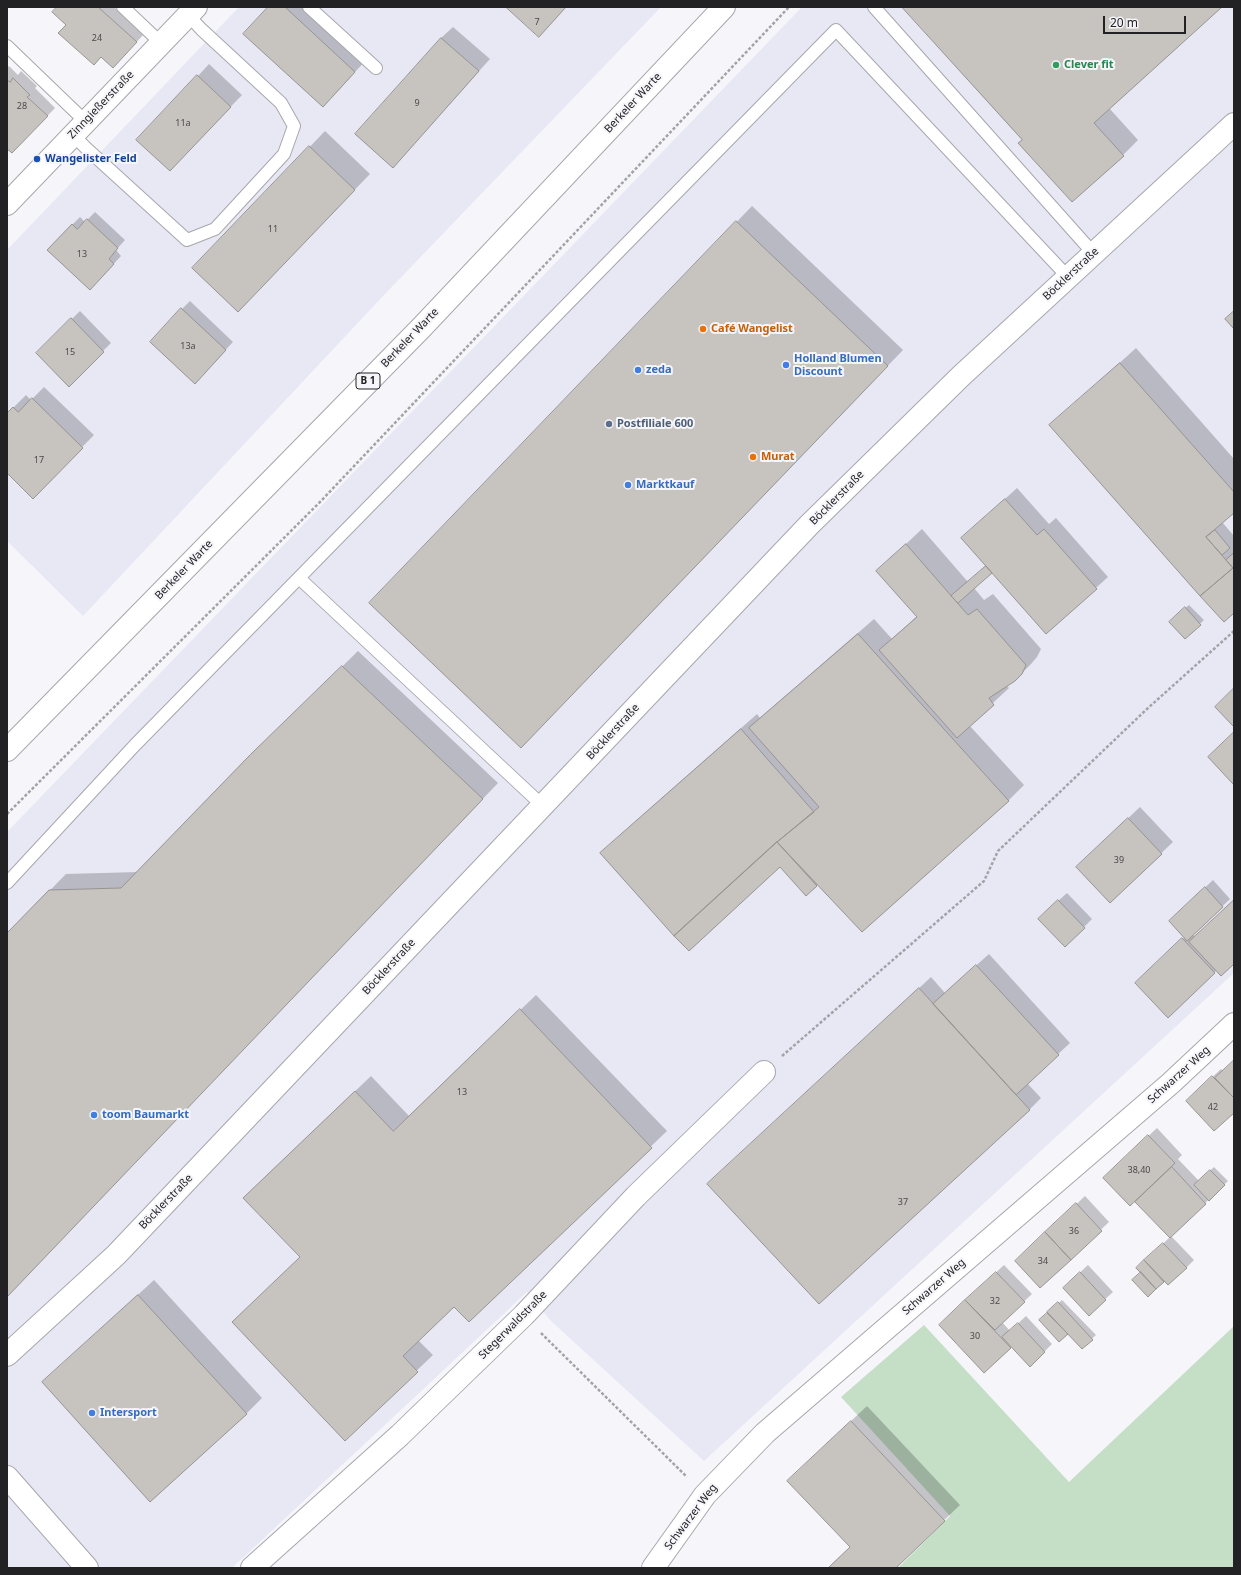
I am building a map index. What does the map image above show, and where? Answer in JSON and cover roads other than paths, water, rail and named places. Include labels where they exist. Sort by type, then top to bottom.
[{"type":"street","name":"Berkeler Warte","points":[[7,750],[422,327],[724,7]]},
{"type":"street","name":"Zinngießerstraße","points":[[7,204],[192,11]]},
{"type":"street","name":"Böcklerstraße","points":[[7,1355],[116,1254],[809,525],[961,376],[1234,124]]},
{"type":"street","name":"Schwarzer Weg","points":[[653,1568],[705,1495],[765,1433],[1165,1088],[1234,1024]]},
{"type":"street","name":"Stegerwaldstraße","points":[[252,1568],[400,1435],[524,1315],[636,1196],[764,1072]]},
{"type":"street","points":[[7,1477],[87,1568]]},
{"type":"lane","points":[[122,7],[161,43]]},
{"type":"lane","points":[[309,7],[376,68]]},
{"type":"lane","points":[[874,7],[1094,254]]},
{"type":"lane","points":[[7,46],[79,128],[87,149],[187,240],[215,229],[284,154],[294,126],[281,103],[201,29],[192,11]]},
{"type":"lane","points":[[7,883],[135,745],[836,30],[1068,277]]},
{"type":"lane","points":[[299,578],[543,806]]},
{"type":"place","name":"Clever fit","points":[[1056,65]]},
{"type":"place","name":"Wangelister Feld","points":[[37,159]]},
{"type":"place","name":"Café Wangelist","points":[[703,329]]},
{"type":"place","name":"Holland Blumen Discount","points":[[786,365]]},
{"type":"place","name":"zeda","points":[[638,370]]},
{"type":"place","name":"Postfiliale 600","points":[[609,424]]},
{"type":"place","name":"Murat","points":[[753,457]]},
{"type":"place","name":"Marktkauf","points":[[628,485]]},
{"type":"place","name":"toom Baumarkt","points":[[94,1115]]},
{"type":"place","name":"Intersport","points":[[92,1413]]}]
